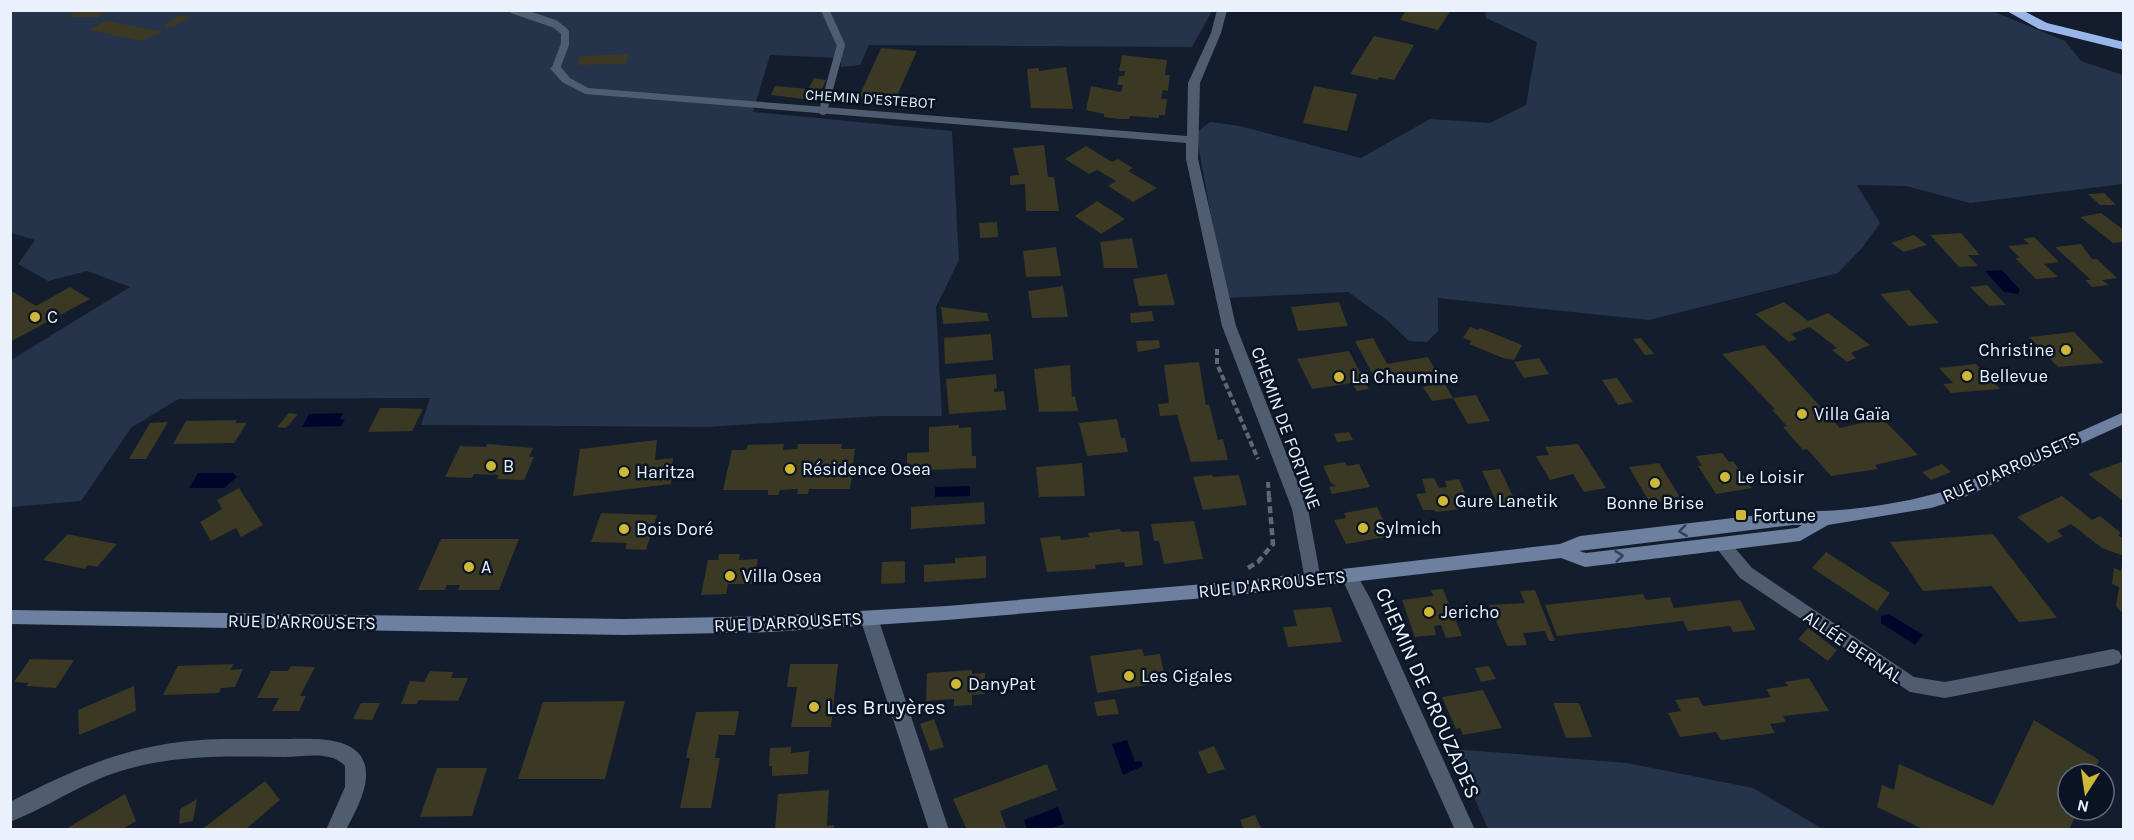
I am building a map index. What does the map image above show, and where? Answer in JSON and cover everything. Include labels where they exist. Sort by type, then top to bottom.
[{"type":"highway","points":[[2011,10],[2043,26],[2124,46]]},
{"type":"main road","name":"RUE D'ARROUSETS","points":[[10,617],[624,627],[738,626],[868,618],[1228,589],[1562,551],[1580,543],[1793,518],[1825,519],[1905,508],[1954,495],[2124,417]]},
{"type":"main road","name":"RUE D'ARROUSETS","points":[[1562,551],[1585,560],[1722,545],[1800,534],[1825,519]]},
{"type":"main road","points":[[1710,528],[1722,545]]},
{"type":"street","name":"CHEMIN DE FORTUNE","points":[[1222,10],[1216,33],[1194,83],[1192,159],[1229,326],[1300,509],[1313,580]]},
{"type":"street","name":"CHEMIN D'ESTEBOT","points":[[556,68],[566,80],[585,91],[1191,140]]},
{"type":"street","name":"ALLÉE BERNAL","points":[[1722,545],[1746,573],[1910,684],[1945,690],[2114,657]]},
{"type":"street","name":"CHEMIN DE CROUZADES","points":[[1349,576],[1362,600],[1465,830]]},
{"type":"street","points":[[868,618],[939,830]]},
{"type":"street","points":[[10,813],[105,768],[160,752],[201,748],[316,748],[344,752],[354,762],[357,782],[336,830]]},
{"type":"lane","points":[[514,10],[555,24],[565,32],[565,44],[556,68]]},
{"type":"lane","points":[[823,111],[841,45],[825,10]]},
{"type":"path","name":"CHEMIN DE FORTUNE","points":[[1229,326],[1216,340],[1217,363],[1263,470]]},
{"type":"path","name":"CHEMIN DE FORTUNE","points":[[1228,589],[1225,576],[1258,562],[1273,544],[1268,479]]},
{"type":"shaded area","points":[[11,11],[1212,11],[1192,47],[869,45],[860,65],[841,67],[840,58],[770,55],[753,112],[952,131],[959,260],[936,307],[942,416],[879,416],[706,427],[421,425],[430,398],[178,399],[131,428],[81,501],[11,507],[11,360],[130,287],[87,271],[48,281],[18,264],[35,240],[11,233]]},
{"type":"shaded area","points":[[1485,11],[1992,11],[2065,41],[2081,61],[2123,75],[2123,184],[1970,203],[1906,186],[1857,185],[1880,223],[1862,248],[1838,273],[1649,320],[1438,298],[1438,331],[1427,342],[1409,341],[1387,320],[1348,292],[1226,298],[1196,133],[1210,122],[1240,126],[1361,158],[1430,119],[1490,123],[1526,105],[1537,42],[1486,18]]},
{"type":"shaded area","points":[[2002,270],[2020,290],[2018,294],[2004,292],[1985,271]]},
{"type":"shaded area","points":[[343,413],[340,419],[345,420],[341,426],[302,427],[309,414]]},
{"type":"shaded area","points":[[198,473],[233,473],[237,477],[224,488],[189,488]]},
{"type":"shaded area","points":[[970,486],[970,496],[935,497],[935,487]]},
{"type":"shaded area","points":[[1889,614],[1923,635],[1915,645],[1881,623],[1881,616]]},
{"type":"shaded area","points":[[1127,740],[1135,762],[1141,761],[1143,766],[1123,775],[1112,744]]},
{"type":"shaded area","points":[[1453,749],[1627,763],[1753,788],[1823,829],[1488,829]]},
{"type":"shaded area","points":[[1058,807],[1064,824],[1049,829],[1027,829],[1024,820]]},
{"type":"building","points":[[76,10],[105,10],[98,17],[68,17]]},
{"type":"building","points":[[1406,10],[1451,10],[1438,30],[1400,20]]},
{"type":"building","points":[[180,15],[190,17],[172,28],[163,26]]},
{"type":"building","points":[[106,20],[164,32],[141,41],[90,30]]},
{"type":"building","points":[[1374,36],[1414,45],[1394,80],[1379,77],[1378,80],[1350,74]]},
{"type":"building","points":[[881,48],[917,51],[895,100],[859,97]]},
{"type":"building","points":[[629,54],[626,64],[577,65],[580,56]]},
{"type":"building","points":[[1122,55],[1167,60],[1165,75],[1170,75],[1168,91],[1163,90],[1161,99],[1167,99],[1165,115],[1159,115],[1159,118],[1130,116],[1129,119],[1120,119],[1104,117],[1104,114],[1086,110],[1091,86],[1121,92],[1123,85],[1117,85],[1119,76],[1124,76],[1125,71],[1119,71]]},
{"type":"building","points":[[1066,67],[1073,109],[1031,108],[1027,69],[1039,68],[1039,71]]},
{"type":"building","points":[[814,78],[826,80],[822,89],[818,89],[811,100],[771,95],[775,86],[808,89]]},
{"type":"building","points":[[1314,86],[1357,94],[1347,131],[1303,123]]},
{"type":"building","points":[[1044,145],[1048,177],[1054,177],[1059,211],[1026,211],[1025,184],[1010,185],[1010,176],[1019,175],[1013,148]]},
{"type":"building","points":[[1086,146],[1112,162],[1118,159],[1133,168],[1128,171],[1157,188],[1133,202],[1108,186],[1116,181],[1097,170],[1089,174],[1065,159]]},
{"type":"building","points":[[2104,193],[2116,205],[2100,205],[2088,194]]},
{"type":"building","points":[[1097,201],[1125,219],[1101,234],[1075,216]]},
{"type":"building","points":[[2101,213],[2124,230],[2124,242],[2113,243],[2080,217]]},
{"type":"building","points":[[997,222],[998,237],[980,238],[979,223]]},
{"type":"building","points":[[1961,233],[1980,255],[1968,255],[1978,266],[1959,267],[1930,235]]},
{"type":"building","points":[[1914,235],[1927,245],[1904,252],[1891,243]]},
{"type":"building","points":[[2034,237],[2059,262],[2044,264],[2058,277],[2036,279],[2015,258],[2020,258],[2008,246],[2029,244],[2023,239]]},
{"type":"building","points":[[1132,238],[1138,268],[1104,268],[1100,242]]},
{"type":"building","points":[[2081,244],[2092,259],[2097,259],[2117,278],[2102,280],[2109,285],[2092,287],[2085,280],[2091,280],[2055,247]]},
{"type":"building","points":[[1056,247],[1061,276],[1026,277],[1023,251]]},
{"type":"building","points":[[1167,274],[1175,305],[1139,306],[1133,279]]},
{"type":"building","points":[[1987,285],[2006,305],[1989,306],[1970,287]]},
{"type":"building","points":[[1063,286],[1068,317],[1032,318],[1028,291]]},
{"type":"building","name":"C","points":[[70,287],[90,299],[10,342],[10,290],[36,306]]},
{"type":"building","points":[[1909,290],[1939,323],[1909,326],[1880,294]]},
{"type":"building","points":[[1339,302],[1348,326],[1298,331],[1291,307]]},
{"type":"building","points":[[1784,302],[1808,321],[1828,313],[1870,345],[1851,353],[1856,358],[1847,362],[1832,350],[1837,348],[1810,327],[1791,334],[1797,339],[1789,342],[1755,314]]},
{"type":"building","points":[[941,307],[987,313],[989,321],[943,324]]},
{"type":"building","points":[[1152,311],[1154,321],[1131,323],[1130,313]]},
{"type":"building","points":[[1470,327],[1478,330],[1480,328],[1522,345],[1514,360],[1503,358],[1469,344],[1471,341],[1463,338]]},
{"type":"building","name":"Christine","points":[[2074,332],[2104,363],[2058,367],[2029,337]]},
{"type":"building","points":[[991,334],[993,360],[945,364],[944,338]]},
{"type":"building","points":[[1373,338],[1387,364],[1428,357],[1436,371],[1376,381],[1355,341]]},
{"type":"building","points":[[1641,338],[1654,354],[1645,355],[1633,339]]},
{"type":"building","points":[[1159,340],[1160,348],[1138,352],[1136,341]]},
{"type":"building","name":"Villa Gaïa","points":[[1764,345],[1840,428],[1882,418],[1918,455],[1875,465],[1878,469],[1831,476],[1807,449],[1803,450],[1783,427],[1787,426],[1772,410],[1775,409],[1722,354]]},
{"type":"building","name":"La Chaumine","points":[[1349,351],[1369,389],[1357,391],[1352,383],[1312,389],[1297,359]]},
{"type":"building","points":[[1539,358],[1549,374],[1524,378],[1514,362]]},
{"type":"building","points":[[1199,362],[1206,405],[1209,404],[1218,440],[1223,439],[1228,460],[1191,462],[1177,415],[1160,416],[1158,404],[1169,403],[1164,365]]},
{"type":"building","name":"Bellevue","points":[[1976,364],[2000,389],[1951,393],[1943,384],[1953,383],[1939,368]]},
{"type":"building","points":[[1070,365],[1072,397],[1075,396],[1078,411],[1039,412],[1034,369]]},
{"type":"building","points":[[996,374],[997,388],[994,392],[1004,391],[1006,410],[949,414],[946,379]]},
{"type":"building","points":[[1439,374],[1453,398],[1432,401],[1423,387],[1432,385],[1427,376]]},
{"type":"building","points":[[1617,378],[1633,402],[1618,405],[1602,380]]},
{"type":"building","points":[[1476,395],[1490,421],[1468,424],[1453,398]]},
{"type":"building","points":[[380,408],[423,409],[412,431],[368,432]]},
{"type":"building","points":[[289,413],[298,414],[286,428],[277,427]]},
{"type":"building","points":[[1117,419],[1121,438],[1125,438],[1128,452],[1087,456],[1079,423]]},
{"type":"building","points":[[237,420],[235,423],[247,423],[234,443],[173,444],[186,421]]},
{"type":"building","points":[[168,422],[146,459],[129,459],[150,423]]},
{"type":"building","points":[[959,425],[959,428],[971,427],[972,456],[976,456],[976,468],[907,471],[907,453],[929,452],[929,427]]},
{"type":"building","points":[[1349,432],[1353,440],[1337,442],[1334,434]]},
{"type":"building","name":"Haritza","points":[[657,440],[655,460],[673,458],[671,484],[573,496],[580,449]]},
{"type":"building","name":"B","points":[[487,444],[533,448],[529,457],[534,457],[524,480],[497,479],[499,475],[474,474],[472,478],[445,477],[460,446],[486,447]]},
{"type":"building","name":"Résidence Osea","points":[[784,444],[783,450],[797,449],[798,444],[842,444],[841,449],[855,449],[850,489],[809,489],[808,494],[797,494],[798,489],[780,490],[778,495],[768,495],[768,490],[723,490],[732,450],[746,450],[748,445]]},
{"type":"building","points":[[1578,444],[1606,488],[1584,492],[1573,474],[1550,480],[1536,456],[1549,455],[1545,447]]},
{"type":"building","name":"Le Loisir","points":[[1722,453],[1729,462],[1733,461],[1752,488],[1716,494],[1698,466],[1702,466],[1696,456]]},
{"type":"building","points":[[2124,461],[2124,499],[2122,500],[2088,474]]},
{"type":"building","points":[[1345,462],[1347,466],[1359,464],[1370,487],[1332,494],[1329,487],[1336,486],[1331,483],[1323,466]]},
{"type":"building","points":[[1082,463],[1085,496],[1039,497],[1036,467]]},
{"type":"building","name":"Bonne Brise","points":[[1659,463],[1681,499],[1650,503],[1629,467]]},
{"type":"building","points":[[1942,464],[1951,472],[1931,480],[1922,472]]},
{"type":"building","points":[[1500,469],[1516,503],[1498,505],[1482,471]]},
{"type":"building","points":[[1212,475],[1213,477],[1239,475],[1247,505],[1203,510],[1193,477]]},
{"type":"building","name":"Gure Lanetik","points":[[1434,478],[1439,488],[1447,487],[1445,481],[1459,479],[1471,508],[1436,512],[1423,510],[1416,494],[1426,493],[1422,479]]},
{"type":"building","points":[[239,488],[263,525],[241,537],[236,528],[211,541],[200,522],[222,509],[217,500]]},
{"type":"building","points":[[2062,496],[2092,520],[2100,516],[2121,533],[2118,535],[2124,539],[2124,556],[2102,548],[2071,524],[2057,531],[2063,536],[2048,543],[2017,517]]},
{"type":"building","points":[[984,502],[985,524],[911,529],[911,507]]},
{"type":"building","name":"Sylmich","points":[[1377,507],[1391,536],[1346,544],[1334,520],[1346,518],[1344,513]]},
{"type":"building","name":"Bois Doré","points":[[601,513],[657,515],[646,550],[625,549],[627,543],[591,542]]},
{"type":"building","points":[[1194,521],[1203,559],[1164,564],[1159,541],[1154,541],[1151,524]]},
{"type":"building","points":[[1120,529],[1121,532],[1139,531],[1143,565],[1125,567],[1124,562],[1095,565],[1096,569],[1047,572],[1040,538],[1060,536],[1061,540],[1089,537],[1088,533]]},
{"type":"building","points":[[68,534],[117,544],[97,567],[88,565],[85,569],[43,560]]},
{"type":"building","points":[[1993,534],[2057,618],[2019,622],[1992,586],[1923,591],[1890,542]]},
{"type":"building","name":"A","points":[[441,539],[519,539],[499,590],[458,590],[460,585],[447,585],[445,590],[418,590]]},
{"type":"building","points":[[1826,552],[1890,593],[1877,611],[1812,568]]},
{"type":"building","name":"Villa Osea","points":[[719,554],[740,554],[739,560],[758,559],[753,584],[728,584],[726,594],[701,595],[708,560],[718,560]]},
{"type":"building","points":[[986,556],[986,578],[924,582],[924,565],[955,563],[955,558]]},
{"type":"building","points":[[905,561],[905,583],[881,584],[882,562]]},
{"type":"building","points":[[2124,565],[2124,615],[2116,606],[2119,587],[2112,584],[2114,568],[2121,571]]},
{"type":"building","name":"Jericho","points":[[1443,589],[1462,636],[1446,638],[1441,625],[1434,626],[1436,635],[1415,637],[1402,600],[1433,596],[1431,590]]},
{"type":"building","points":[[1535,590],[1555,641],[1549,641],[1545,631],[1523,633],[1527,645],[1507,646],[1489,605],[1525,603],[1520,591]]},
{"type":"building","points":[[1643,594],[1646,600],[1670,597],[1674,608],[1740,600],[1756,630],[1733,632],[1730,626],[1688,631],[1683,621],[1557,636],[1545,605]]},
{"type":"building","points":[[1331,607],[1342,642],[1288,647],[1283,627],[1297,626],[1293,610]]},
{"type":"building","points":[[1808,628],[1837,650],[1828,661],[1798,639]]},
{"type":"building","name":"Les Cigales","points":[[1142,649],[1144,656],[1160,654],[1166,682],[1097,693],[1090,656]]},
{"type":"building","points":[[30,659],[74,660],[56,688],[26,686],[29,683],[14,682]]},
{"type":"building","points":[[234,664],[230,670],[243,669],[235,687],[221,688],[219,693],[163,695],[178,666]]},
{"type":"building","name":"Les Bruyères","points":[[790,664],[838,664],[831,727],[791,727],[797,687],[787,687]]},
{"type":"building","points":[[291,666],[315,667],[300,696],[306,696],[299,711],[272,711],[279,698],[257,698],[271,671],[288,671]]},
{"type":"building","points":[[1489,666],[1496,679],[1481,682],[1475,668]]},
{"type":"building","name":"DanyPat","points":[[972,670],[972,674],[985,673],[985,694],[972,695],[972,705],[954,706],[954,699],[926,701],[927,673]]},
{"type":"building","points":[[430,671],[453,672],[451,678],[468,678],[458,701],[419,700],[417,704],[401,704],[410,681],[424,682]]},
{"type":"building","points":[[1809,678],[1829,711],[1783,716],[1786,722],[1770,724],[1775,733],[1721,740],[1716,732],[1680,737],[1668,713],[1681,711],[1675,700],[1698,697],[1703,706],[1771,697],[1766,689],[1788,686],[1785,682]]},
{"type":"building","points":[[134,686],[136,711],[79,735],[78,710]]},
{"type":"building","points":[[1483,690],[1502,728],[1463,735],[1460,728],[1456,729],[1442,697]]},
{"type":"building","points":[[1115,699],[1119,714],[1097,716],[1094,702]]},
{"type":"building","points":[[625,701],[605,779],[518,779],[543,702]]},
{"type":"building","points":[[361,703],[380,703],[372,720],[353,719]]},
{"type":"building","points":[[1553,703],[1579,703],[1592,737],[1566,738]]},
{"type":"building","points":[[739,711],[735,735],[719,735],[715,758],[720,758],[711,808],[680,808],[690,758],[686,758],[696,712]]},
{"type":"building","points":[[934,719],[944,747],[930,751],[920,724]]},
{"type":"building","points":[[2034,720],[2099,760],[2098,762],[2056,762],[2056,822],[2073,822],[2069,830],[1925,830],[1877,807],[1882,785],[1894,790],[1899,764],[1993,806]]},
{"type":"building","points":[[1214,746],[1225,769],[1208,774],[1198,752]]},
{"type":"building","points":[[791,747],[791,753],[809,751],[808,774],[772,776],[772,766],[769,766],[770,748]]},
{"type":"building","points":[[1047,764],[1057,790],[1000,811],[1007,830],[967,830],[953,799]]},
{"type":"building","points":[[437,768],[487,768],[472,816],[420,817]]},
{"type":"building","points":[[265,781],[280,800],[245,830],[201,830]]},
{"type":"building","points":[[829,790],[827,826],[834,825],[834,830],[775,830],[778,794]]},
{"type":"building","points":[[125,794],[136,821],[121,830],[64,830]]},
{"type":"building","points":[[197,799],[193,821],[179,824],[180,809]]},
{"type":"building","points":[[1255,815],[1262,830],[1244,830],[1240,820]]},
{"type":"place","name":"C","points":[[35,317]]},
{"type":"place","name":"Christine","points":[[2066,350]]},
{"type":"place","name":"Bellevue","points":[[1967,376]]},
{"type":"place","name":"La Chaumine","points":[[1339,377]]},
{"type":"place","name":"Villa Gaïa","points":[[1802,414]]},
{"type":"place","name":"B","points":[[491,466]]},
{"type":"place","name":"Résidence Osea","points":[[790,469]]},
{"type":"place","name":"Haritza","points":[[624,472]]},
{"type":"place","name":"Le Loisir","points":[[1725,477]]},
{"type":"place","name":"Bonne Brise","points":[[1655,483]]},
{"type":"place","name":"Gure Lanetik","points":[[1443,501]]},
{"type":"place","name":"Fortune","points":[[1741,515]]},
{"type":"place","name":"Sylmich","points":[[1363,528]]},
{"type":"place","name":"Bois Doré","points":[[624,529]]},
{"type":"place","name":"A","points":[[469,567]]},
{"type":"place","name":"Villa Osea","points":[[730,576]]},
{"type":"place","name":"Jericho","points":[[1429,612]]},
{"type":"place","name":"Les Cigales","points":[[1129,676]]},
{"type":"place","name":"DanyPat","points":[[956,684]]},
{"type":"place","name":"Les Bruyères","points":[[814,707]]}]
